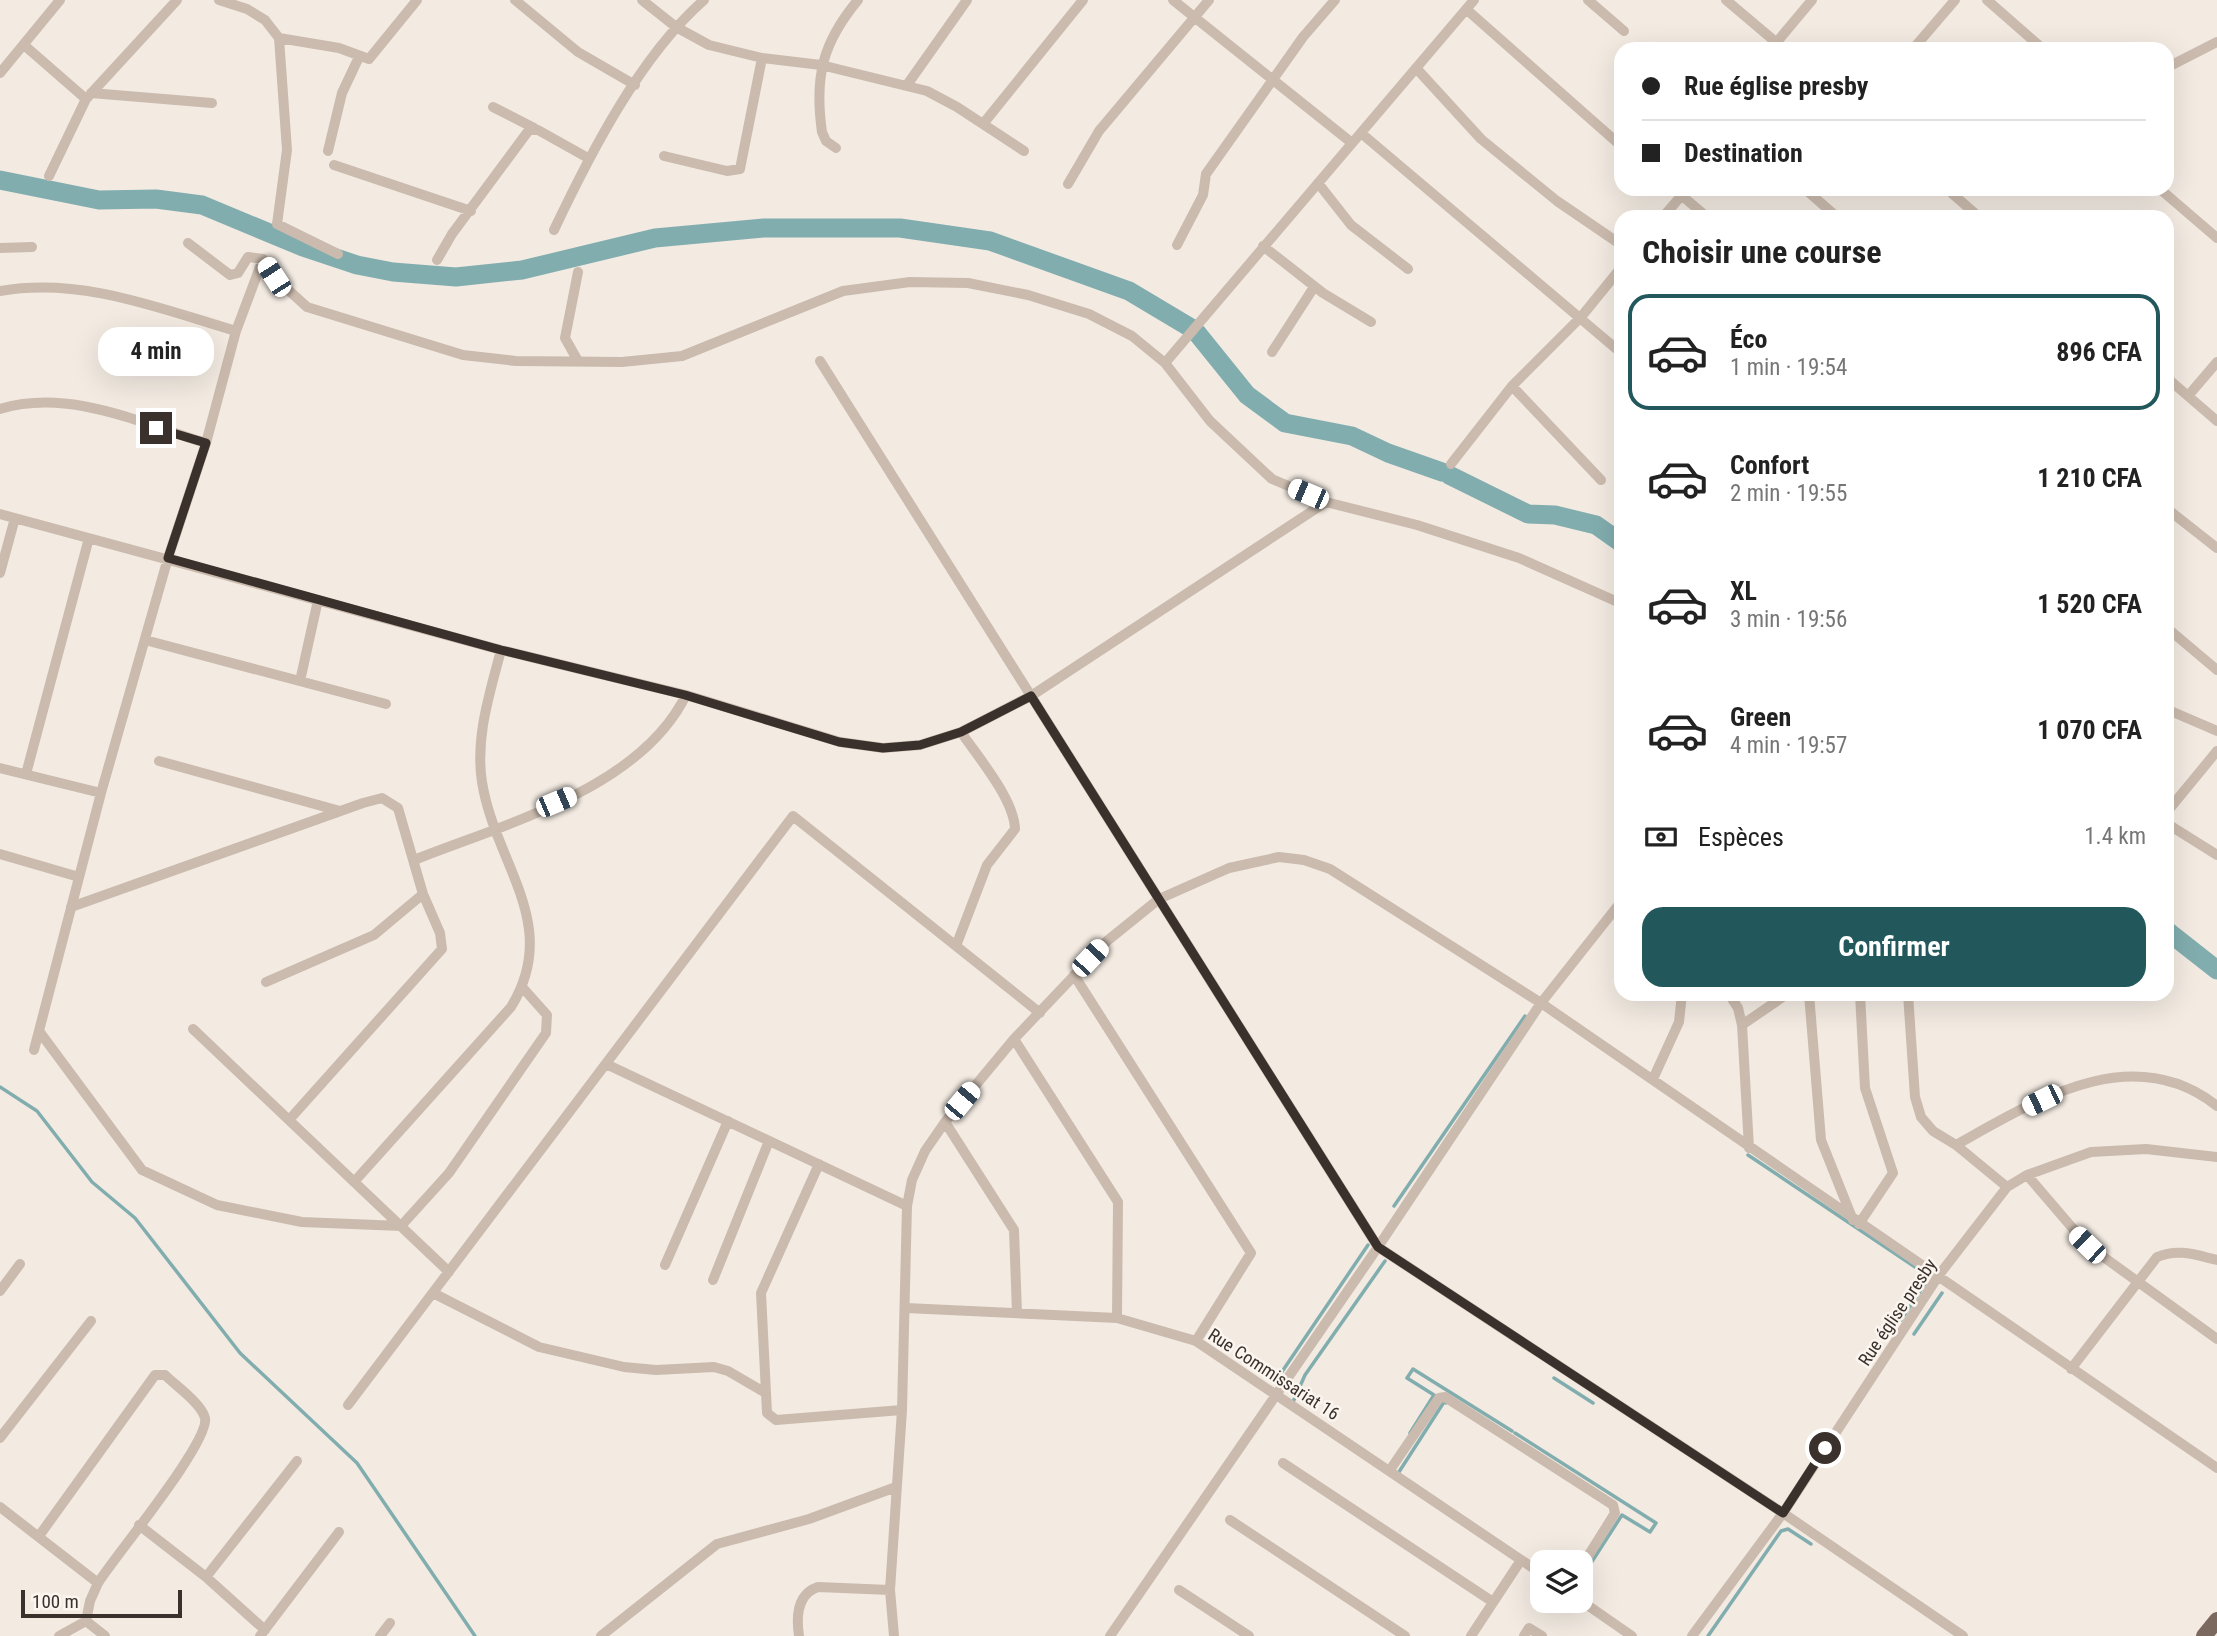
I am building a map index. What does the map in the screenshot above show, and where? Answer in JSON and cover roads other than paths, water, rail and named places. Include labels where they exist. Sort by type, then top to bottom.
[{"type":"main road","points":[[2204,1636],[2217,1620]]},
{"type":"street","points":[[0,73],[60,0]]},
{"type":"street","points":[[49,176],[89,96],[177,0]]},
{"type":"street","points":[[219,0],[247,9],[265,20],[279,38],[286,150],[277,224],[338,254]]},
{"type":"street","points":[[279,38],[339,47],[359,57],[373,58],[417,0]]},
{"type":"street","points":[[515,0],[578,52],[635,85]]},
{"type":"street","points":[[642,0],[676,27],[709,45],[762,58],[821,65],[927,91],[1024,151]]},
{"type":"street","points":[[554,230],[588,158],[635,85],[676,27],[704,0]]},
{"type":"street","points":[[836,148],[826,141],[822,132],[821,65],[838,24],[858,0]]},
{"type":"street","points":[[907,85],[967,0]]},
{"type":"street","points":[[983,124],[1083,0]]},
{"type":"street","points":[[1173,0],[1352,144]]},
{"type":"street","points":[[1068,184],[1099,131],[1209,0]]},
{"type":"street","points":[[1177,244],[1203,195],[1206,174],[1303,37],[1335,0]]},
{"type":"street","points":[[1166,363],[1474,0]]},
{"type":"street","points":[[1588,0],[1624,31]]},
{"type":"street","points":[[1726,0],[1775,42]]},
{"type":"street","points":[[1783,42],[1812,0]]},
{"type":"street","points":[[1919,42],[1955,0]]},
{"type":"street","points":[[1987,0],[2035,42]]},
{"type":"street","points":[[1466,9],[1614,140]]},
{"type":"street","points":[[24,45],[89,96],[212,103]]},
{"type":"street","points":[[2174,64],[2215,46]]},
{"type":"street","points":[[328,151],[342,93],[359,57]]},
{"type":"street","points":[[664,156],[727,171],[740,169],[762,58]]},
{"type":"street","points":[[1416,68],[1481,139],[1557,201],[1614,240]]},
{"type":"street","points":[[493,107],[588,158]]},
{"type":"street","points":[[437,260],[529,130],[534,128]]},
{"type":"street","points":[[1361,133],[1614,347]]},
{"type":"street","points":[[334,164],[471,211]]},
{"type":"street","points":[[1318,183],[1351,225],[1408,269]]},
{"type":"street","points":[[1686,196],[1700,210]]},
{"type":"street","points":[[1813,196],[1829,210]]},
{"type":"street","points":[[1955,196],[1971,210]]},
{"type":"street","points":[[2168,196],[2217,237]]},
{"type":"street","points":[[188,243],[230,275],[239,273],[248,257],[263,259],[294,298],[307,307],[463,355],[516,361],[653,361],[682,356],[843,291],[910,282],[968,283],[1028,295],[1089,314],[1132,335],[1166,363],[1210,421],[1272,479],[1326,502],[1418,525],[1519,558],[1614,600]]},
{"type":"street","points":[[1263,246],[1314,287],[1371,322]]},
{"type":"street","points":[[0,248],[32,247]]},
{"type":"street","points":[[34,1050],[101,793],[168,558],[206,443],[236,331],[263,259]]},
{"type":"street","points":[[578,272],[565,338],[578,361]]},
{"type":"street","points":[[1451,464],[1511,386],[1581,317],[1614,276]]},
{"type":"street","points":[[0,291],[21,287],[104,292],[236,331]]},
{"type":"street","points":[[1272,352],[1314,287]]},
{"type":"street","points":[[820,361],[1378,1247],[1783,1513],[1963,1636]]},
{"type":"street","points":[[2188,396],[2217,362]]},
{"type":"street","points":[[2174,384],[2217,421]]},
{"type":"street","points":[[1511,386],[1601,480]]},
{"type":"street","points":[[0,410],[30,403],[82,405],[206,443]]},
{"type":"street","points":[[0,514],[501,650],[685,695],[839,742],[883,748],[920,745],[961,732],[1031,696],[1326,502]]},
{"type":"street","points":[[2174,514],[2217,548]]},
{"type":"street","points":[[0,573],[15,518]]},
{"type":"street","points":[[26,774],[89,538]]},
{"type":"street","points":[[300,681],[318,600]]},
{"type":"street","points":[[2174,634],[2217,670]]},
{"type":"street","points":[[145,640],[386,704]]},
{"type":"street","points":[[355,1182],[511,1007],[523,988],[532,944],[528,914],[494,828],[482,783],[482,725],[501,650]]},
{"type":"street","points":[[414,860],[577,793],[627,765],[650,743],[679,708],[685,695]]},
{"type":"street","points":[[2174,712],[2217,731]]},
{"type":"street","points":[[956,946],[987,865],[1015,829],[1015,818],[1000,790],[961,732]]},
{"type":"street","points":[[2174,804],[2215,756]]},
{"type":"street","points":[[159,761],[340,811]]},
{"type":"street","points":[[0,768],[101,793]]},
{"type":"street","points":[[71,907],[340,811],[382,798],[390,801],[397,808],[423,894],[440,933],[442,949],[289,1120]]},
{"type":"street","points":[[348,1405],[793,816],[1040,1013]]},
{"type":"street","points":[[2174,828],[2217,855]]},
{"type":"street","points":[[0,854],[79,877]]},
{"type":"street","points":[[894,1636],[890,1590],[902,1410],[907,1206],[912,1181],[925,1151],[945,1122],[1014,1039],[1107,941],[1159,899],[1229,868],[1279,857],[1304,860],[1330,869],[1541,1003],[2217,1468]]},
{"type":"street","points":[[266,982],[374,935],[423,894]]},
{"type":"street","points":[[1110,1636],[1378,1247],[1541,1003],[1614,911]]},
{"type":"street","points":[[1074,975],[1251,1253],[1196,1340]]},
{"type":"street","points":[[401,1226],[449,1173],[546,1033],[547,1015],[535,997],[523,988]]},
{"type":"street","points":[[1653,1079],[1679,1022],[1681,1001]]},
{"type":"street","points":[[1734,1001],[1742,1025],[1749,1148]]},
{"type":"street","points":[[1742,1025],[1777,1001]]},
{"type":"street","points":[[1810,1001],[1821,1140],[1856,1222]]},
{"type":"street","points":[[1856,1222],[1893,1173],[1865,1088],[1860,1001]]},
{"type":"street","points":[[1908,1001],[1915,1097],[1921,1116],[1933,1131],[1956,1145],[2007,1187]]},
{"type":"street","points":[[193,1029],[449,1272]]},
{"type":"street","points":[[39,1031],[142,1170],[217,1205],[302,1222],[401,1226]]},
{"type":"street","points":[[1014,1039],[1118,1202],[1117,1318]]},
{"type":"street","points":[[606,1064],[907,1206]]},
{"type":"street","points":[[1956,1145],[2066,1089],[2113,1077],[2152,1075],[2171,1079],[2217,1106]]},
{"type":"street","points":[[665,1265],[728,1121]]},
{"type":"street","points":[[945,1122],[1014,1230],[1017,1313]]},
{"type":"street","points":[[713,1280],[769,1141]]},
{"type":"street","name":"Rue église presby","points":[[1692,1636],[1783,1513],[1939,1275],[2007,1187],[2027,1175],[2091,1152],[2146,1149],[2217,1157]]},
{"type":"street","points":[[819,1164],[761,1293],[767,1413],[776,1420],[902,1410]]},
{"type":"street","points":[[2027,1175],[2087,1245],[2217,1339]]},
{"type":"street","points":[[2071,1369],[2157,1257],[2168,1252],[2183,1252],[2217,1260]]},
{"type":"street","points":[[0,1291],[20,1264]]},
{"type":"street","points":[[433,1293],[539,1347],[624,1367],[656,1370],[714,1367],[728,1371],[764,1392]]},
{"type":"street","name":"Rue Commissariat 16","points":[[906,1308],[1117,1318],[1196,1340],[1530,1566]]},
{"type":"street","points":[[0,1438],[91,1321]]},
{"type":"street","points":[[39,1536],[155,1376],[160,1374],[202,1411],[204,1429],[186,1462],[98,1583],[90,1601],[86,1622]]},
{"type":"street","points":[[1390,1470],[1439,1398],[1445,1397],[1613,1505],[1615,1513],[1592,1550]]},
{"type":"street","points":[[206,1577],[297,1461]]},
{"type":"street","points":[[1283,1463],[1493,1602]]},
{"type":"street","points":[[601,1636],[717,1544],[809,1519],[896,1487]]},
{"type":"street","points":[[0,1507],[98,1583]]},
{"type":"street","points":[[1230,1520],[1405,1636]]},
{"type":"street","points":[[139,1525],[206,1577],[262,1633],[338,1532]]},
{"type":"street","points":[[1471,1636],[1521,1560]]},
{"type":"street","points":[[799,1636],[798,1613],[802,1597],[807,1590],[818,1587],[890,1590]]},
{"type":"street","points":[[1180,1590],[1249,1636]]},
{"type":"street","points":[[1593,1609],[1632,1636]]},
{"type":"street","points":[[59,1636],[86,1622]]},
{"type":"street","points":[[86,1622],[104,1636]]},
{"type":"street","points":[[380,1636],[390,1623]]},
{"type":"street","points":[[1524,1636],[1529,1628],[1542,1636]]},
{"type":"waterway","points":[[0,180],[99,200],[156,199],[202,205],[303,247],[357,265],[393,272],[456,277],[522,270],[655,238],[764,228],[900,228],[990,241],[1129,291],[1191,328]]},
{"type":"waterway","points":[[1197,333],[1247,395],[1285,423],[1352,436],[1388,453],[1442,472]]},
{"type":"waterway","points":[[1449,475],[1528,514],[1555,515],[1596,525],[1614,538]]},
{"type":"waterway","points":[[2174,936],[2217,970]]},
{"type":"waterway","points":[[1394,1206],[1525,1016]]},
{"type":"waterway","points":[[0,1087],[37,1111],[92,1182],[135,1218],[240,1353],[357,1463],[475,1636]]},
{"type":"waterway","points":[[1748,1155],[1924,1273]]},
{"type":"waterway","points":[[1275,1382],[1368,1245]]},
{"type":"waterway","points":[[1293,1402],[1305,1375],[1385,1261]]},
{"type":"waterway","points":[[1901,1320],[1925,1284]]},
{"type":"waterway","points":[[1914,1334],[1942,1293]]},
{"type":"waterway","points":[[1410,1433],[1434,1395],[1407,1378],[1413,1369],[1512,1431]]},
{"type":"waterway","points":[[1554,1378],[1593,1403]]},
{"type":"waterway","points":[[1397,1475],[1444,1402],[1446,1403]]},
{"type":"waterway","points":[[1515,1433],[1656,1523],[1650,1532],[1622,1515],[1593,1560]]},
{"type":"waterway","points":[[1708,1636],[1781,1531],[1788,1529],[1811,1544]]}]
